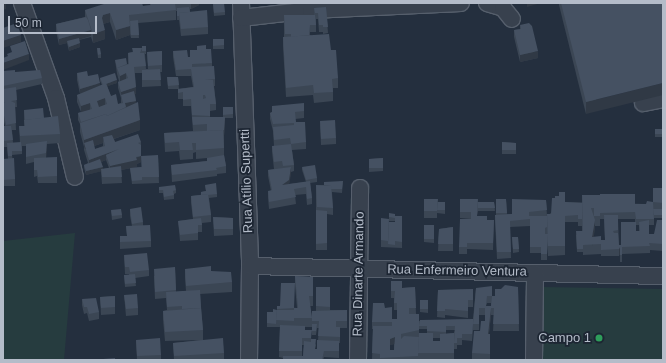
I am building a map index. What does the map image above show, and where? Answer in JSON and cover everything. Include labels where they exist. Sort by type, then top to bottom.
[{"type":"street","points":[[22,3],[56,98],[75,177]]},
{"type":"street","points":[[241,10],[287,3]]},
{"type":"street","points":[[241,10],[311,10],[461,3]]},
{"type":"street","points":[[487,3],[503,8],[512,19]]},
{"type":"street","name":"Rua Atílio Supertti","points":[[241,10],[250,266],[249,360]]},
{"type":"street","points":[[642,103],[663,99]]},
{"type":"street","name":"Rua Dinarte Armando","points":[[358,360],[360,188]]},
{"type":"street","name":"Rua Enfermeiro Ventura","points":[[250,266],[663,276]]},
{"type":"street","points":[[534,360],[535,273]]},
{"type":"green space","points":[[75,233],[64,360],[3,360],[3,241]]},
{"type":"green space","points":[[543,287],[663,289],[663,360],[542,360]]},
{"type":"building","points":[[107,3],[142,3],[143,6],[151,5],[150,3],[175,3],[176,10],[129,15],[130,26],[116,30],[110,13],[103,15],[102,18],[105,30],[93,34],[85,10]]},
{"type":"building","points":[[224,3],[225,12],[214,13],[213,4]]},
{"type":"building","points":[[561,3],[663,3],[663,83],[586,102]]},
{"type":"building","points":[[189,7],[190,12],[179,13],[179,16],[177,16],[177,8]]},
{"type":"building","points":[[326,7],[328,27],[323,27],[323,25],[319,25],[318,13],[315,13],[314,8]]},
{"type":"building","points":[[207,10],[208,27],[181,29],[179,13]]},
{"type":"building","points":[[284,15],[315,15],[316,25],[310,25],[309,35],[291,37],[291,34],[285,34]]},
{"type":"building","points":[[86,17],[91,30],[59,39],[56,24]]},
{"type":"building","points":[[138,20],[139,35],[131,35],[130,21]]},
{"type":"building","points":[[17,23],[21,35],[3,41],[3,28]]},
{"type":"building","points":[[529,23],[532,26],[538,51],[520,55],[514,30],[521,29],[520,25]]},
{"type":"building","points":[[329,34],[331,50],[336,50],[338,78],[332,79],[333,92],[314,93],[313,85],[286,88],[283,37]]},
{"type":"building","points":[[79,38],[80,43],[69,47],[67,41]]},
{"type":"building","points":[[213,39],[224,39],[224,45],[213,46]]},
{"type":"building","points":[[25,41],[29,54],[3,63],[3,58],[12,52],[10,46]]},
{"type":"building","points":[[206,45],[206,49],[211,49],[212,63],[192,64],[192,67],[214,66],[215,79],[205,80],[213,80],[216,104],[210,104],[210,116],[192,115],[191,99],[183,100],[183,92],[178,93],[178,89],[194,87],[191,69],[176,70],[173,51],[187,50],[188,57],[190,57],[190,50],[197,50],[197,46]]},
{"type":"building","points":[[142,46],[146,46],[146,51],[142,51]]},
{"type":"building","points":[[97,48],[100,48],[101,54],[98,55]]},
{"type":"building","points":[[132,48],[142,48],[140,53],[144,53],[146,66],[134,67],[136,87],[121,92],[118,82],[128,78],[126,73],[120,76],[117,68],[129,64],[128,53],[133,52]]},
{"type":"building","points":[[162,51],[162,65],[148,66],[147,52]]},
{"type":"building","points":[[126,58],[127,64],[117,68],[115,60]]},
{"type":"building","points":[[160,69],[161,80],[142,80],[142,70]]},
{"type":"building","points":[[15,70],[15,72],[40,70],[42,78],[3,86],[3,71]]},
{"type":"building","points":[[87,71],[88,76],[98,74],[100,83],[80,89],[77,73]]},
{"type":"building","points":[[115,73],[117,80],[103,85],[100,78]]},
{"type":"building","points":[[167,77],[178,77],[179,85],[168,86]]},
{"type":"building","points":[[106,83],[111,96],[116,94],[118,104],[123,103],[121,95],[134,91],[136,101],[125,103],[126,107],[107,116],[106,114],[81,122],[78,113],[92,109],[90,103],[81,106],[77,95]],"holes":[[[105,98],[107,104],[99,107],[97,101]]]},
{"type":"building","points":[[16,87],[17,100],[11,101],[15,103],[16,123],[6,125],[3,111],[3,103],[5,102],[3,102],[3,89]]},
{"type":"building","points":[[138,102],[140,120],[84,140],[80,123],[106,114],[107,116]]},
{"type":"building","points":[[304,103],[304,111],[295,112],[296,122],[305,122],[306,142],[291,144],[290,138],[274,140],[273,127],[294,125],[294,123],[273,124],[270,113],[272,112],[272,106]]},
{"type":"building","points":[[223,107],[233,107],[233,114],[223,115]]},
{"type":"building","points":[[43,108],[44,118],[25,120],[24,110]]},
{"type":"building","points":[[58,116],[60,134],[20,136],[19,126],[25,126],[24,120]]},
{"type":"building","points":[[192,117],[225,117],[224,130],[207,131],[207,124],[193,125]]},
{"type":"building","points":[[335,120],[336,138],[321,139],[320,121]]},
{"type":"building","points":[[3,126],[11,126],[13,140],[3,141]]},
{"type":"building","points":[[655,129],[663,129],[663,134],[655,134]]},
{"type":"building","points":[[223,130],[224,148],[196,150],[196,143],[192,143],[193,150],[180,150],[179,142],[165,143],[164,133]]},
{"type":"building","points":[[138,134],[141,142],[138,143],[141,145],[141,156],[136,157],[137,160],[110,166],[106,155],[119,149],[89,160],[84,143],[93,140],[95,149],[105,146],[103,137],[112,135],[115,142]]},
{"type":"building","points":[[47,141],[46,153],[26,157],[26,144]]},
{"type":"building","points":[[21,142],[22,151],[12,151],[12,156],[8,156],[7,143]]},
{"type":"building","points":[[502,142],[516,143],[516,150],[502,150]]},
{"type":"building","points":[[291,144],[294,165],[283,166],[282,161],[274,162],[272,146]]},
{"type":"building","points":[[158,155],[159,177],[142,177],[141,156]]},
{"type":"building","points":[[224,155],[226,166],[216,168],[217,170],[172,175],[171,165],[207,161],[207,158]]},
{"type":"building","points":[[57,157],[57,176],[38,177],[37,170],[34,170],[34,158]]},
{"type":"building","points":[[14,158],[15,179],[3,180],[3,159]]},
{"type":"building","points":[[383,158],[383,168],[369,168],[369,159]]},
{"type":"building","points":[[100,159],[103,167],[86,171],[84,165]]},
{"type":"building","points":[[315,165],[317,178],[306,180],[302,167]]},
{"type":"building","points":[[121,166],[122,177],[102,177],[101,169]]},
{"type":"building","points":[[142,167],[142,180],[132,181],[130,168]]},
{"type":"building","points":[[291,167],[289,180],[282,185],[310,181],[312,198],[307,199],[306,187],[294,189],[296,197],[269,202],[268,191],[272,190],[268,170]]},
{"type":"building","points":[[343,181],[342,189],[331,189],[331,186],[324,185],[324,182]]},
{"type":"building","points":[[216,183],[217,194],[201,195],[201,192],[206,191],[205,185]]},
{"type":"building","points":[[175,185],[176,190],[173,191],[174,195],[164,197],[163,190],[159,190],[159,187]]},
{"type":"building","points":[[316,185],[331,186],[333,208],[317,207]]},
{"type":"building","points":[[653,188],[663,188],[663,203],[653,202]]},
{"type":"building","points":[[559,192],[565,192],[565,198],[555,198],[555,196],[559,196]]},
{"type":"building","points":[[208,194],[211,215],[193,217],[191,196]]},
{"type":"building","points":[[600,194],[635,194],[635,204],[646,204],[647,201],[653,202],[654,219],[636,219],[635,212],[600,213]]},
{"type":"building","points":[[582,195],[600,195],[600,216],[594,216],[594,208],[591,208],[595,220],[592,237],[601,236],[601,244],[583,245]]},
{"type":"building","points":[[552,198],[565,198],[565,246],[548,246],[547,214],[551,214]]},
{"type":"building","points":[[424,199],[438,199],[437,211],[424,211]]},
{"type":"building","points":[[460,199],[478,199],[477,216],[487,216],[487,220],[494,220],[493,243],[467,243],[467,247],[459,247],[460,219],[471,219],[471,212],[460,212]]},
{"type":"building","points":[[496,199],[506,199],[507,213],[496,213]]},
{"type":"building","points":[[512,199],[546,200],[547,210],[529,212],[529,216],[547,216],[547,227],[545,228],[545,234],[548,234],[547,254],[541,254],[541,247],[530,247],[530,219],[510,221],[511,252],[497,252],[495,215],[512,214]]},
{"type":"building","points":[[438,202],[445,202],[445,210],[437,210]]},
{"type":"building","points":[[478,202],[494,202],[495,208],[478,208]]},
{"type":"building","points":[[565,202],[582,203],[582,219],[578,219],[578,215],[565,216]]},
{"type":"building","points":[[141,207],[143,222],[132,224],[130,209]]},
{"type":"building","points":[[121,209],[122,215],[112,216],[111,210]]},
{"type":"building","points":[[653,209],[663,209],[663,215],[654,215]]},
{"type":"building","points":[[316,210],[327,211],[327,243],[316,244]]},
{"type":"building","points":[[389,213],[395,214],[395,218],[389,217]]},
{"type":"building","points":[[604,215],[618,215],[618,230],[613,231],[614,233],[618,233],[619,245],[621,245],[621,222],[636,222],[636,231],[640,231],[639,222],[649,220],[649,234],[654,234],[657,220],[663,220],[663,244],[649,243],[650,246],[622,247],[622,255],[620,255],[620,247],[619,249],[601,250],[601,240],[605,240]]},
{"type":"building","points":[[395,216],[402,216],[402,242],[395,241]]},
{"type":"building","points":[[213,217],[233,218],[233,229],[214,229]]},
{"type":"building","points":[[201,218],[202,225],[198,225],[198,233],[180,235],[178,221]]},
{"type":"building","points":[[381,218],[389,219],[388,241],[381,240]]},
{"type":"building","points":[[389,222],[395,222],[395,245],[388,244]]},
{"type":"building","points":[[150,225],[151,241],[120,242],[120,236],[127,236],[126,226]]},
{"type":"building","points":[[424,225],[434,225],[434,239],[424,239]]},
{"type":"building","points":[[453,227],[453,244],[438,244],[439,229]]},
{"type":"building","points":[[576,231],[583,231],[583,249],[577,249]]},
{"type":"building","points":[[512,237],[518,237],[519,249],[513,249]]},
{"type":"building","points":[[147,253],[149,270],[130,272],[129,267],[125,267],[124,255]]},
{"type":"building","points":[[211,266],[211,271],[231,272],[232,282],[186,286],[185,269]]},
{"type":"building","points":[[175,267],[176,290],[155,292],[154,269]]},
{"type":"building","points":[[135,274],[136,283],[125,284],[124,275]]},
{"type":"building","points":[[295,276],[313,277],[313,296],[309,296],[312,318],[294,318],[294,308],[298,308]]},
{"type":"building","points":[[391,281],[402,281],[402,288],[415,287],[416,308],[409,308],[409,314],[419,314],[419,330],[401,334],[401,339],[404,336],[419,337],[418,356],[380,358],[380,354],[372,353],[373,326],[392,326],[392,322],[372,322],[373,303],[384,303],[385,308],[392,307],[392,319],[397,319],[397,303],[394,303],[395,291],[391,291]],"holes":[[[395,337],[394,350],[390,350],[390,339]]]},
{"type":"building","points":[[281,283],[295,283],[294,308],[277,309],[277,306],[280,306]]},
{"type":"building","points":[[505,285],[518,287],[519,324],[493,324],[494,308],[491,308],[488,334],[490,334],[490,354],[472,353],[474,331],[480,331],[481,321],[485,321],[485,308],[479,308],[479,324],[473,324],[476,288],[492,286],[492,296],[495,296],[495,289],[501,289]],"holes":[[[487,296],[492,296],[491,306],[486,306]]]},
{"type":"building","points":[[316,287],[330,287],[330,307],[316,306]]},
{"type":"building","points":[[473,289],[473,300],[468,300],[468,311],[445,309],[445,311],[437,311],[438,290]]},
{"type":"building","points":[[200,290],[201,308],[182,309],[182,306],[167,307],[166,292]]},
{"type":"building","points":[[137,294],[138,308],[126,309],[124,295]]},
{"type":"building","points":[[115,296],[115,307],[101,308],[100,297]]},
{"type":"building","points":[[96,298],[99,312],[89,314],[87,307],[84,307],[82,299]]},
{"type":"building","points":[[420,300],[428,300],[428,309],[420,309]]},
{"type":"building","points":[[201,308],[203,330],[165,332],[163,311]]},
{"type":"building","points":[[273,309],[277,310],[276,324],[267,323],[267,312],[273,312]]},
{"type":"building","points":[[277,310],[294,310],[294,321],[276,320]]},
{"type":"building","points":[[347,310],[347,321],[336,321],[336,327],[340,327],[340,337],[318,336],[319,321],[312,321],[312,311]]},
{"type":"building","points":[[473,319],[473,324],[455,324],[455,326],[446,326],[446,323],[427,323],[427,326],[419,326],[420,320]]},
{"type":"building","points":[[427,323],[446,323],[446,332],[427,331]]},
{"type":"building","points":[[312,324],[317,324],[316,331],[312,331]]},
{"type":"building","points":[[455,324],[473,324],[472,334],[462,334],[462,338],[457,338],[457,343],[454,343]]},
{"type":"building","points":[[280,325],[305,326],[305,330],[312,330],[311,338],[302,338],[302,351],[279,351]]},
{"type":"building","points":[[419,333],[433,333],[433,341],[440,341],[440,334],[454,333],[454,353],[418,353]]},
{"type":"building","points":[[160,338],[161,355],[137,356],[136,340]]},
{"type":"building","points":[[223,338],[224,353],[174,356],[173,343]]},
{"type":"building","points":[[311,339],[316,339],[315,349],[317,349],[317,340],[339,341],[339,351],[324,351],[322,360],[283,360],[283,356],[311,356]]},
{"type":"building","points":[[304,341],[311,342],[311,356],[303,356]]},
{"type":"building","points":[[115,358],[115,360],[103,360],[103,359]]},
{"type":"place","name":"Campo 1","points":[[599,338]]}]
